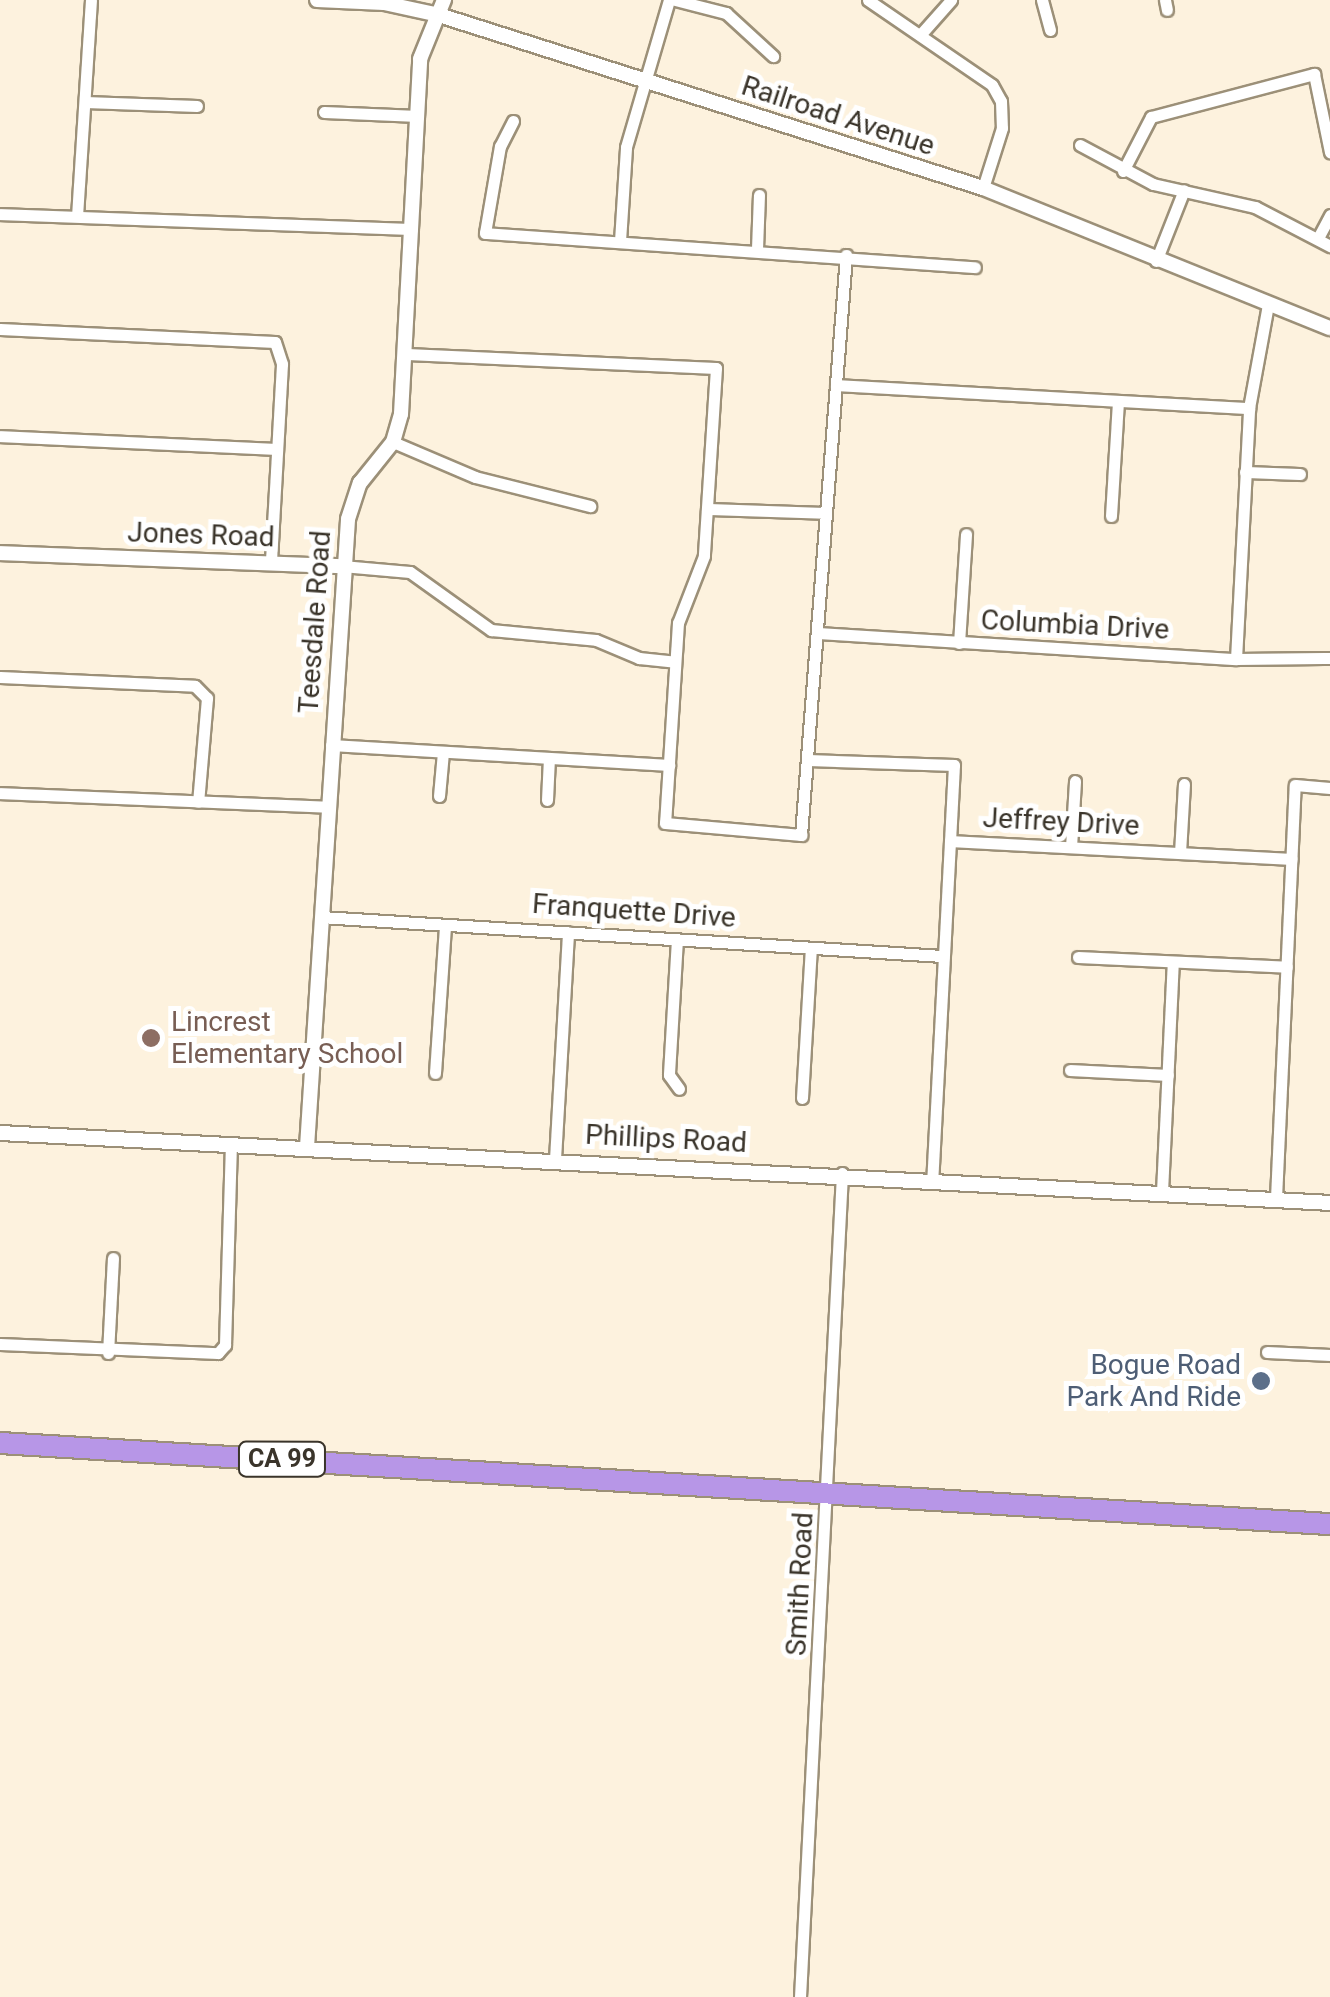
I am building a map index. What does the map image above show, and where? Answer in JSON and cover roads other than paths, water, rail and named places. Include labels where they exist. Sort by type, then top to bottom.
[{"type":"highway","name":"CA 99","points":[[0,1443],[830,1490],[1330,1524]]},
{"type":"street","points":[[77,216],[90,0]]},
{"type":"street","name":"Railroad Avenue","points":[[316,0],[442,8],[645,82],[983,188],[1156,262],[1330,328]]},
{"type":"street","points":[[620,241],[626,147],[672,0],[724,6],[772,56]]},
{"type":"street","points":[[868,0],[992,85],[1001,101],[1002,128],[983,188]]},
{"type":"street","points":[[920,35],[951,0]]},
{"type":"street","points":[[1042,0],[1050,30]]},
{"type":"street","name":"Teesdale Road","points":[[307,1147],[342,566],[360,483],[393,442],[407,354],[420,59],[442,8]]},
{"type":"street","points":[[1123,170],[1151,117],[1314,74],[1330,152]]},
{"type":"street","points":[[84,102],[196,106]]},
{"type":"street","points":[[324,112],[418,116]]},
{"type":"street","points":[[512,120],[500,146],[485,232],[846,255],[975,268]]},
{"type":"street","points":[[1080,145],[1123,170],[1256,207],[1324,242],[1330,215]]},
{"type":"street","points":[[1156,262],[1184,190]]},
{"type":"street","points":[[757,249],[759,195]]},
{"type":"street","points":[[0,214],[412,229]]},
{"type":"street","points":[[407,354],[716,368],[704,556],[678,624],[665,823],[801,834],[846,255]]},
{"type":"street","points":[[1236,659],[1249,408],[1268,304]]},
{"type":"street","points":[[0,329],[272,340],[282,354],[271,562]]},
{"type":"street","points":[[836,385],[1249,408]]},
{"type":"street","points":[[1110,516],[1118,402]]},
{"type":"street","points":[[0,436],[277,448]]},
{"type":"street","points":[[393,442],[474,477],[590,506]]},
{"type":"street","points":[[1246,472],[1300,474]]},
{"type":"street","points":[[707,509],[826,513]]},
{"type":"street","points":[[959,643],[966,534]]},
{"type":"street","name":"Jones Road","points":[[0,553],[271,562],[410,572],[491,630],[596,640],[638,658],[675,662]]},
{"type":"street","name":"Columbia Drive","points":[[818,633],[1236,659],[1330,658]]},
{"type":"street","points":[[0,677],[195,686],[207,698],[198,802]]},
{"type":"street","points":[[331,746],[668,765]]},
{"type":"street","points":[[439,796],[443,752]]},
{"type":"street","points":[[547,800],[549,758]]},
{"type":"street","name":"Jeffrey Drive","points":[[808,760],[954,765],[950,841],[1292,858]]},
{"type":"street","points":[[1071,847],[1076,781]]},
{"type":"street","points":[[1180,853],[1184,784]]},
{"type":"street","points":[[1276,1198],[1295,785],[1330,788]]},
{"type":"street","points":[[0,793],[328,807]]},
{"type":"street","points":[[932,1178],[950,841]]},
{"type":"street","name":"Franquette Drive","points":[[321,917],[944,956]]},
{"type":"street","points":[[435,1074],[445,925]]},
{"type":"street","points":[[554,1159],[568,932]]},
{"type":"street","points":[[677,939],[669,1075],[678,1089]]},
{"type":"street","points":[[802,1098],[811,948]]},
{"type":"street","points":[[1078,956],[1286,968]]},
{"type":"street","points":[[1162,1192],[1173,962]]},
{"type":"street","points":[[1070,1070],[1168,1075]]},
{"type":"street","name":"Phillips Road","points":[[0,1133],[842,1173],[1330,1203]]},
{"type":"street","points":[[0,1344],[209,1356],[225,1345],[231,1143]]},
{"type":"street","name":"Smith Road","points":[[800,1997],[830,1490],[842,1173]]},
{"type":"street","points":[[108,1353],[113,1258]]},
{"type":"street","points":[[1267,1352],[1330,1355]]},
{"type":"place","name":"Lincrest Elementary School","points":[[151,1038]]},
{"type":"place","name":"Bogue Road Park And Ride","points":[[1261,1381]]}]
